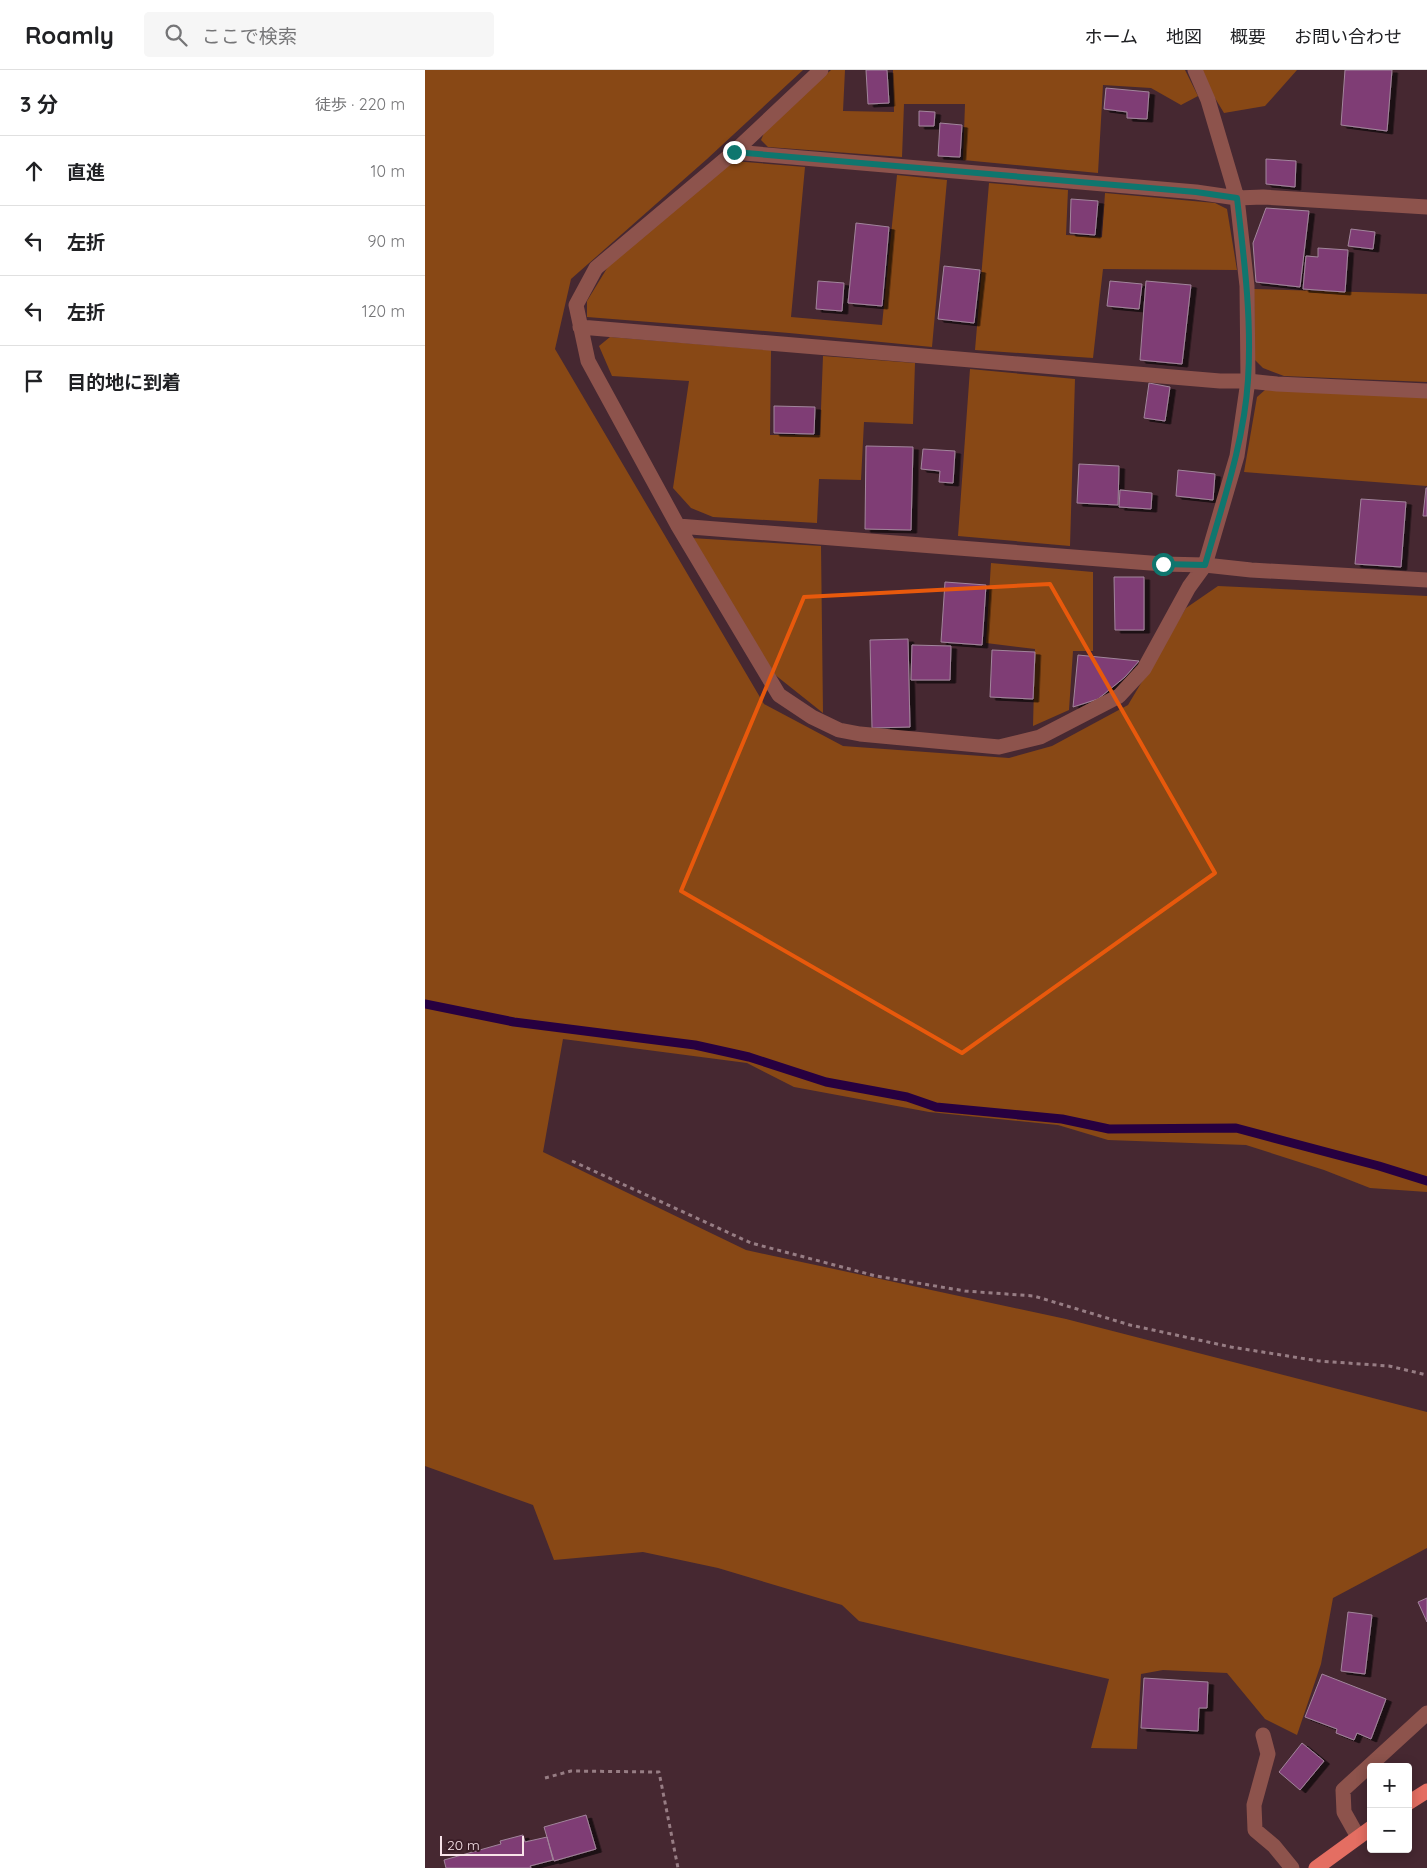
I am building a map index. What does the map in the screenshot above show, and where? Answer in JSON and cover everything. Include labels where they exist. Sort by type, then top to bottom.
[{"type":"main road","points":[[1412,1800],[1427,1791]]},
{"type":"main road","points":[[1316,1868],[1367,1831]]},
{"type":"lane","points":[[821,70],[734,152],[596,268],[576,305],[588,361],[678,526],[779,694],[812,717],[839,730],[860,734],[999,747],[1040,738],[1119,696],[1144,669],[1189,587],[1205,565],[1237,456],[1248,381],[1247,286],[1237,198],[1208,100],[1195,70]]},
{"type":"lane","points":[[734,152],[1196,192],[1237,198],[1263,197],[1427,207]]},
{"type":"lane","points":[[580,327],[1210,380],[1427,391]]},
{"type":"lane","points":[[678,526],[1163,564],[1205,565],[1251,570],[1427,580]]},
{"type":"lane","points":[[1358,1837],[1344,1812],[1343,1790],[1427,1713]]},
{"type":"lane","points":[[1263,1735],[1268,1754],[1254,1805],[1255,1830],[1274,1846],[1292,1868]]},
{"type":"path","points":[[572,1161],[751,1243],[877,1276],[965,1291],[1033,1296],[1130,1325],[1231,1347],[1319,1361],[1389,1366],[1427,1375]]},
{"type":"path","points":[[545,1778],[571,1771],[659,1772],[678,1868]]},
{"type":"highlighted area","points":[[1050,584],[1215,873],[962,1053],[681,891],[804,597]]},
{"type":"shaded area","points":[[425,70],[803,70],[707,159],[571,279],[555,349],[764,704],[843,746],[1009,758],[1052,746],[1128,705],[1186,608],[1218,586],[1427,596],[1427,1192],[1370,1188],[1324,1170],[1246,1145],[1108,1140],[1058,1125],[929,1112],[794,1087],[747,1063],[563,1039],[543,1152],[746,1250],[1066,1319],[1427,1412],[1427,1548],[1333,1598],[1321,1664],[1297,1735],[1265,1719],[1227,1673],[1163,1670],[1141,1674],[1137,1749],[1091,1748],[1109,1679],[859,1621],[842,1605],[718,1568],[643,1552],[554,1560],[533,1505],[425,1466]]},
{"type":"shaded area","points":[[831,70],[845,70],[843,111],[894,112],[893,70],[1185,70],[1198,96],[1181,105],[1151,88],[1103,85],[1098,173],[963,160],[965,104],[904,104],[902,157],[768,147],[761,140],[767,126]]},
{"type":"shaded area","points":[[1198,70],[1297,70],[1265,106],[1224,113]]},
{"type":"shaded area","points":[[733,161],[805,167],[791,317],[882,325],[897,175],[947,180],[932,347],[789,333],[587,317],[587,301],[609,265]]},
{"type":"shaded area","points":[[989,183],[1068,190],[1066,235],[1102,237],[1105,193],[1215,203],[1227,209],[1237,270],[1103,269],[1093,358],[975,350]]},
{"type":"shaded area","points":[[1254,289],[1427,294],[1427,382],[1284,376],[1263,368],[1255,360]]},
{"type":"shaded area","points":[[610,337],[771,350],[770,435],[820,435],[823,356],[915,363],[913,424],[864,422],[861,480],[819,479],[817,523],[713,517],[691,508],[673,488],[689,381],[612,376],[599,346]]},
{"type":"shaded area","points":[[970,369],[1075,379],[1070,546],[958,536]]},
{"type":"shaded area","points":[[1265,390],[1427,397],[1427,486],[1244,472],[1257,397]]},
{"type":"shaded area","points":[[691,538],[821,546],[823,713],[774,674]]},
{"type":"shaded area","points":[[991,563],[1093,572],[1093,651],[1073,651],[1069,710],[1033,726],[1035,649],[986,643]]},
{"type":"building","points":[[866,70],[887,70],[889,103],[868,104]]},
{"type":"building","points":[[1345,70],[1392,70],[1387,131],[1341,125]]},
{"type":"building","points":[[1106,88],[1149,92],[1147,119],[1127,118],[1127,112],[1104,109]]},
{"type":"building","points":[[919,111],[935,112],[934,126],[919,126]]},
{"type":"building","points":[[940,123],[962,125],[960,157],[938,156]]},
{"type":"building","points":[[1266,159],[1296,161],[1295,187],[1266,184]]},
{"type":"building","points":[[1071,199],[1098,201],[1095,235],[1070,233]]},
{"type":"building","points":[[1266,208],[1309,211],[1300,287],[1256,282],[1253,243]]},
{"type":"building","points":[[856,223],[889,227],[882,306],[848,303]]},
{"type":"building","points":[[1351,229],[1375,232],[1373,249],[1348,246]]},
{"type":"building","points":[[1318,248],[1348,250],[1345,292],[1303,289],[1306,256],[1318,257]]},
{"type":"building","points":[[944,266],[980,270],[974,323],[938,319]]},
{"type":"building","points":[[818,281],[844,283],[842,311],[816,309]]},
{"type":"building","points":[[1110,281],[1142,284],[1139,309],[1107,306]]},
{"type":"building","points":[[1146,281],[1191,285],[1182,364],[1140,360]]},
{"type":"building","points":[[1149,383],[1170,387],[1165,421],[1144,418]]},
{"type":"building","points":[[774,406],[815,407],[814,434],[774,433]]},
{"type":"building","points":[[866,446],[913,447],[911,530],[865,529]]},
{"type":"building","points":[[923,449],[955,451],[953,483],[939,482],[940,471],[921,469]]},
{"type":"building","points":[[1079,464],[1119,466],[1118,505],[1077,503]]},
{"type":"building","points":[[1178,470],[1215,474],[1213,500],[1176,496]]},
{"type":"building","points":[[1426,488],[1427,516],[1423,516]]},
{"type":"building","points":[[1120,490],[1152,493],[1151,509],[1119,507]]},
{"type":"building","points":[[1361,499],[1406,502],[1401,567],[1355,564]]},
{"type":"building","points":[[1114,577],[1144,577],[1144,630],[1115,630]]},
{"type":"building","points":[[945,582],[986,585],[982,645],[941,642]]},
{"type":"building","points":[[908,639],[910,727],[872,728],[870,640]]},
{"type":"building","points":[[912,645],[951,646],[950,680],[911,680]]},
{"type":"building","points":[[992,650],[1035,652],[1033,699],[990,697]]},
{"type":"building","points":[[1078,655],[1139,661],[1125,677],[1098,699],[1073,707]]},
{"type":"building","points":[[1427,1598],[1427,1622],[1418,1602]]},
{"type":"building","points":[[1348,1612],[1372,1615],[1365,1674],[1341,1671]]},
{"type":"building","points":[[1322,1674],[1386,1699],[1371,1739],[1357,1733],[1354,1740],[1336,1733],[1337,1729],[1305,1717]]},
{"type":"building","points":[[1144,1678],[1208,1682],[1207,1708],[1199,1708],[1198,1731],[1141,1728]]},
{"type":"building","points":[[1302,1743],[1324,1761],[1300,1790],[1279,1772]]},
{"type":"building","points":[[586,1815],[596,1849],[554,1861],[544,1827]]},
{"type":"building","points":[[523,1835],[525,1842],[547,1837],[553,1860],[530,1866],[531,1868],[446,1868],[444,1860],[501,1844],[500,1841]]},
{"type":"waterway","points":[[425,1004],[514,1022],[695,1045],[749,1057],[826,1082],[907,1097],[936,1107],[1062,1119],[1109,1129],[1236,1128],[1379,1166],[1427,1181]]},
{"type":"route","points":[[734,152],[1196,192],[1237,198],[1247,286],[1248,381],[1237,456],[1205,565],[1163,564]]}]
